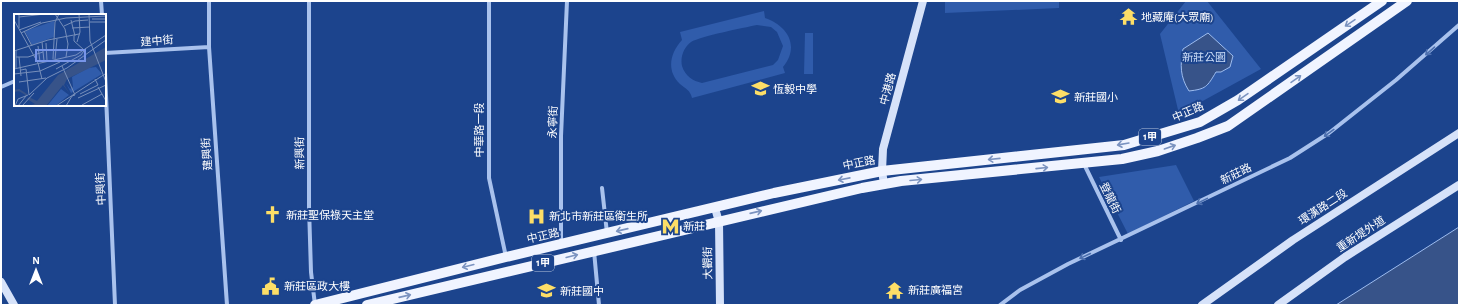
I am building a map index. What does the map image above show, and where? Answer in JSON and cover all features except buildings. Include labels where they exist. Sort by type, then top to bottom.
[{"type":"main road","name":"中正路","points":[[315,305],[607,233],[882,171],[1124,145],[1200,122],[1238,100],[1382,1]]},
{"type":"main road","name":"1甲","points":[[367,305],[884,184],[1084,164],[1158,151],[1228,126],[1407,1]]},
{"type":"street","points":[[101,1],[102,14]]},
{"type":"street","name":"建興街","points":[[209,1],[209,47],[227,305]]},
{"type":"street","name":"新興街","points":[[309,1],[309,207],[311,272],[315,305]]},
{"type":"street","name":"中華路一段","points":[[489,1],[489,178],[506,257]]},
{"type":"street","name":"永寧街","points":[[561,244],[561,136],[567,1]]},
{"type":"street","name":"中港路","points":[[884,184],[882,171],[883,149],[923,1]]},
{"type":"street","name":"新莊路","points":[[1000,305],[1027,286],[1068,264],[1290,158],[1329,133],[1378,95],[1459,25]]},
{"type":"street","name":"建中街","points":[[106,53],[209,47]]},
{"type":"street","points":[[1,87],[14,81]]},
{"type":"street","name":"中興街","points":[[106,95],[115,305]]},
{"type":"street","name":"環漢路二段","points":[[1202,305],[1293,240],[1459,133]]},
{"type":"street","name":"登龍街","points":[[1084,164],[1121,240]]},
{"type":"street","name":"重新堤外道","points":[[1278,305],[1346,257],[1459,185]]},
{"type":"street","points":[[602,188],[607,233]]},
{"type":"street","name":"大觀街","points":[[715,208],[719,222],[720,305]]},
{"type":"street","points":[[594,251],[599,305]]},
{"type":"street","points":[[1,282],[14,305]]},
{"type":"green space","points":[[945,1],[1059,1],[1059,8],[945,13]]},
{"type":"green space","name":"新莊公園","points":[[1186,1],[1207,1],[1261,69],[1179,114],[1160,34]]},
{"type":"green space","points":[[764,11],[765,18],[780,26],[785,31],[791,44],[791,52],[783,67],[785,73],[692,98],[689,91],[676,79],[671,68],[672,56],[682,40],[680,32]],"holes":[[[757,25],[771,27],[777,32],[783,46],[778,60],[773,65],[702,83],[690,78],[683,70],[683,52],[691,42],[713,35]]]},
{"type":"green space","points":[[805,33],[813,33],[813,74],[804,74]]},
{"type":"green space","points":[[1176,165],[1194,201],[1128,234],[1099,177]]},
{"type":"shaded area","points":[[1208,33],[1233,56],[1230,67],[1221,72],[1216,72],[1208,84],[1203,88],[1189,91],[1182,76],[1181,60],[1183,49]]},
{"type":"shaded area","points":[[1459,227],[1459,305],[1336,305]]},
{"type":"place","name":"地藏庵(大眾廟)","points":[[1128,17]]},
{"type":"place","name":"恆毅中學","points":[[760,89]]},
{"type":"place","name":"新莊國小","points":[[1061,97]]},
{"type":"place","name":"新莊聖保祿天主堂","points":[[273,215]]},
{"type":"place","name":"新北市新莊區衛生所","points":[[536,216]]},
{"type":"place","name":"新莊","points":[[670,226]]},
{"type":"place","name":"新莊區政大樓","points":[[271,286]]},
{"type":"place","name":"新莊廣福宮","points":[[895,290]]},
{"type":"place","name":"新莊國中","points":[[547,291]]}]
